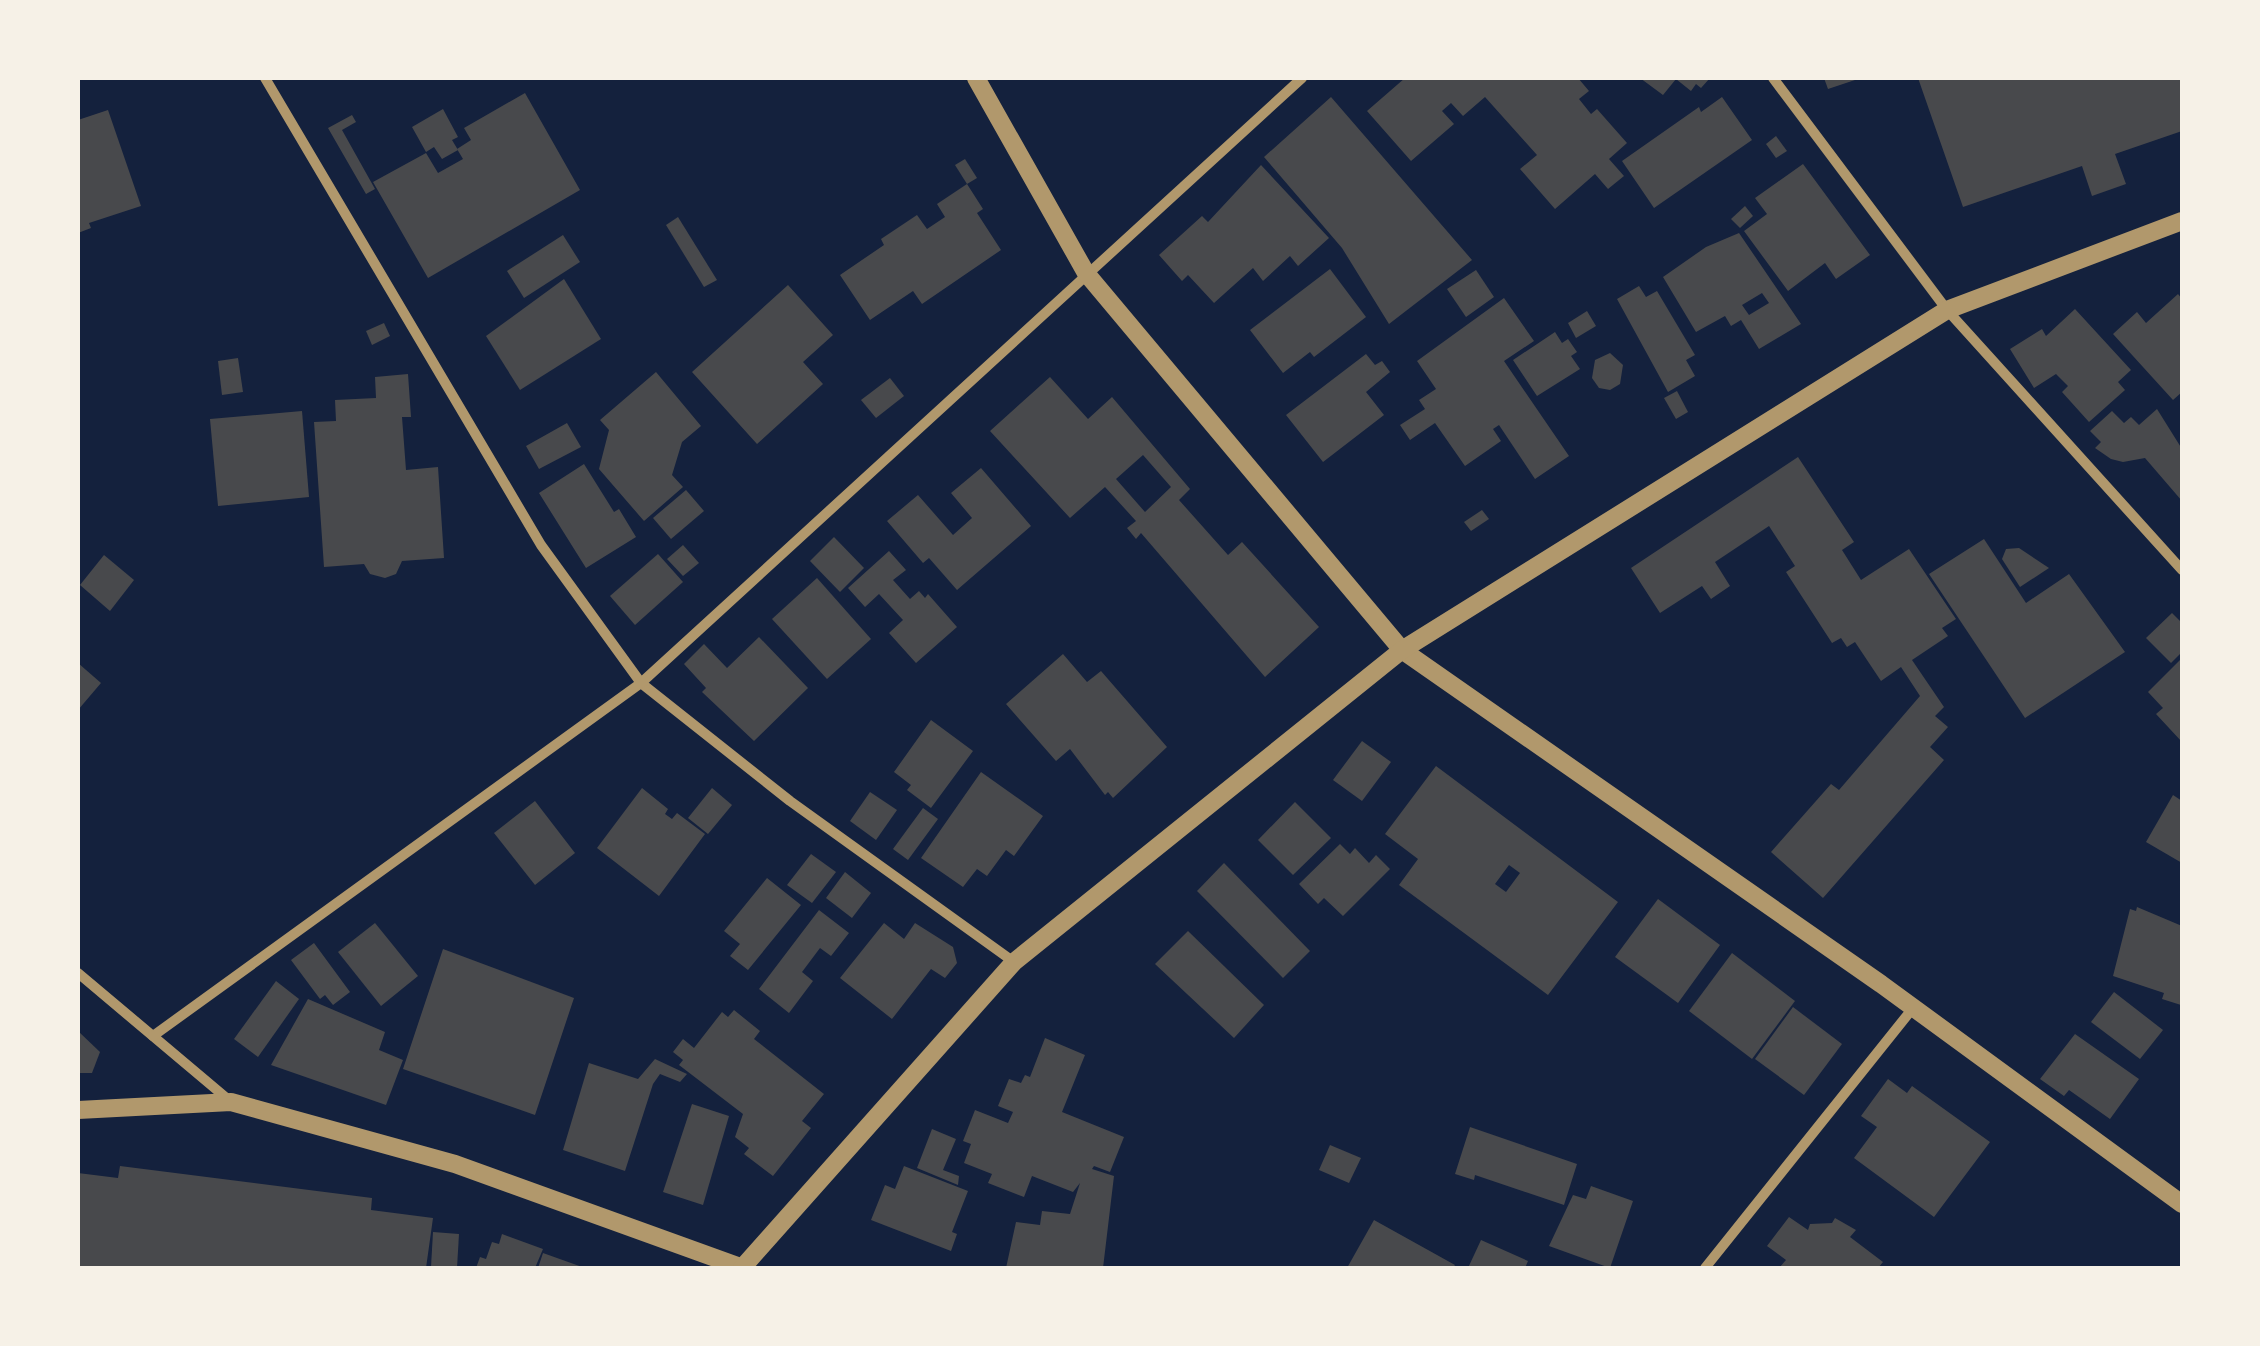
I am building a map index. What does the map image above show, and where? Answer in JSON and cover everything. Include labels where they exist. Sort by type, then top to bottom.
[{"type":"street","points":[[265,78],[541,545],[641,683],[790,801],[1014,962]]},
{"type":"street","points":[[976,78],[1086,273],[1402,650],[1913,1008],[2182,1204]]},
{"type":"street","points":[[153,1036],[641,683],[1302,78]]},
{"type":"street","points":[[1773,78],[1946,310],[2182,570]]},
{"type":"street","points":[[78,1110],[231,1102],[456,1164],[742,1268],[1014,962],[1402,650],[1946,310],[2182,221]]},
{"type":"street","points":[[78,973],[231,1102]]},
{"type":"street","points":[[1706,1268],[1913,1008]]},
{"type":"building","points":[[1405,78],[1578,78],[1589,91],[1579,99],[1591,114],[1597,109],[1627,143],[1609,159],[1624,176],[1608,189],[1595,174],[1555,209],[1520,169],[1537,155],[1485,97],[1463,116],[1451,103],[1442,111],[1454,124],[1411,161],[1367,111]]},
{"type":"building","points":[[1640,78],[1710,78],[1701,88],[1696,84],[1691,91],[1676,79],[1663,95]]},
{"type":"building","points":[[1824,78],[1861,78],[1828,89]]},
{"type":"building","points":[[1918,78],[2182,78],[2182,131],[2115,154],[2126,184],[2092,196],[2082,166],[1963,207]]},
{"type":"building","points":[[525,93],[580,190],[428,278],[373,182],[426,153],[438,173],[463,159],[457,149],[471,140],[464,128]]},
{"type":"building","points":[[1331,97],[1472,260],[1389,324],[1342,248],[1264,157]]},
{"type":"building","points":[[1722,97],[1752,140],[1654,208],[1622,161],[1699,107],[1701,112]]},
{"type":"building","points":[[443,109],[458,137],[452,140],[458,150],[442,159],[434,147],[426,152],[412,127]]},
{"type":"building","points":[[108,110],[141,206],[89,223],[91,228],[78,233],[78,120]]},
{"type":"building","points":[[352,115],[356,122],[342,130],[375,189],[366,194],[328,128]]},
{"type":"building","points":[[1776,136],[1787,151],[1776,158],[1766,144]]},
{"type":"building","points":[[965,159],[977,178],[967,184],[955,165]]},
{"type":"building","points":[[1803,164],[1870,255],[1836,279],[1825,263],[1788,291],[1744,231],[1767,214],[1755,198]]},
{"type":"building","points":[[1261,165],[1329,238],[1298,266],[1290,256],[1263,281],[1253,268],[1214,303],[1188,275],[1182,281],[1159,255],[1202,216],[1208,222]]},
{"type":"building","points":[[967,184],[983,209],[977,213],[1001,250],[922,304],[913,291],[870,320],[840,275],[884,245],[881,239],[917,215],[927,229],[945,217],[937,204]]},
{"type":"building","points":[[1745,206],[1753,216],[1740,228],[1731,219]]},
{"type":"building","points":[[678,217],[717,280],[704,287],[666,225]]},
{"type":"building","points":[[1739,233],[1801,324],[1759,349],[1741,320],[1731,326],[1725,316],[1696,332],[1663,277],[1706,247]],"holes":[[[1762,293],[1769,303],[1749,315],[1742,305]]]},
{"type":"building","points":[[563,235],[580,262],[524,298],[507,271]]},
{"type":"building","points":[[1330,269],[1366,317],[1314,357],[1310,352],[1283,373],[1250,330]]},
{"type":"building","points":[[1476,270],[1494,297],[1466,317],[1447,289]]},
{"type":"building","points":[[564,279],[601,339],[520,390],[486,336]]},
{"type":"building","points":[[788,285],[833,335],[803,362],[823,384],[757,444],[692,372]]},
{"type":"building","points":[[1639,286],[1646,297],[1657,291],[1695,355],[1686,360],[1695,376],[1668,392],[1617,299]]},
{"type":"building","points":[[2178,294],[2182,299],[2182,392],[2173,400],[2113,334],[2137,312],[2146,323]]},
{"type":"building","points":[[1504,298],[1534,341],[1504,361],[1569,456],[1535,479],[1499,425],[1493,429],[1501,441],[1465,466],[1435,423],[1410,440],[1400,425],[1425,409],[1419,400],[1436,389],[1417,361]]},
{"type":"building","points":[[2075,309],[2131,370],[2118,382],[2125,390],[2089,422],[2062,392],[2068,386],[2056,374],[2034,388],[2010,349],[2042,329],[2046,336]]},
{"type":"building","points":[[1587,311],[1596,326],[1576,338],[1568,323]]},
{"type":"building","points":[[384,323],[390,336],[372,345],[366,331]]},
{"type":"building","points":[[1555,332],[1562,343],[1568,339],[1577,352],[1571,356],[1580,369],[1537,396],[1513,360]]},
{"type":"building","points":[[1610,353],[1623,365],[1620,384],[1610,390],[1599,388],[1592,378],[1595,360]]},
{"type":"building","points":[[1366,354],[1375,365],[1382,361],[1390,372],[1366,392],[1384,415],[1323,462],[1286,415]]},
{"type":"building","points":[[238,358],[243,392],[222,395],[218,361]]},
{"type":"building","points":[[656,372],[701,426],[682,442],[672,475],[683,487],[644,521],[599,469],[609,430],[600,420]]},
{"type":"building","points":[[408,374],[411,417],[402,417],[406,470],[438,467],[444,558],[402,561],[396,574],[385,578],[370,574],[364,564],[324,567],[314,422],[336,421],[335,400],[376,398],[375,377]]},
{"type":"building","points":[[1050,377],[1088,419],[1112,397],[1190,489],[1179,500],[1228,555],[1242,542],[1319,627],[1265,677],[1141,533],[1136,539],[1127,528],[1136,521],[1105,487],[1070,518],[990,431]],"holes":[[[1143,455],[1171,487],[1145,512],[1116,479]]]},
{"type":"building","points":[[890,378],[904,396],[876,418],[861,400]]},
{"type":"building","points":[[1677,391],[1688,412],[1676,419],[1664,398]]},
{"type":"building","points":[[2157,409],[2182,449],[2182,501],[2145,458],[2123,462],[2111,459],[2095,448],[2101,442],[2090,431],[2112,411],[2124,423],[2131,417],[2139,425]]},
{"type":"building","points":[[302,411],[309,497],[218,506],[210,419]]},
{"type":"building","points":[[567,423],[581,447],[539,469],[526,446]]},
{"type":"building","points":[[1798,457],[1854,542],[1842,550],[1861,580],[1909,549],[1956,619],[1942,628],[1948,636],[1912,660],[1944,707],[1935,716],[1948,727],[1930,747],[1944,760],[1823,898],[1771,852],[1831,784],[1839,790],[1920,696],[1901,667],[1881,681],[1855,642],[1847,647],[1841,638],[1832,643],[1786,572],[1795,566],[1769,526],[1715,562],[1730,586],[1711,599],[1702,586],[1660,613],[1631,568]]},
{"type":"building","points":[[584,464],[614,512],[619,509],[636,537],[586,568],[539,493]]},
{"type":"building","points":[[981,468],[1031,526],[957,590],[929,558],[923,563],[887,521],[918,495],[953,535],[972,518],[951,493]]},
{"type":"building","points":[[686,490],[704,511],[671,539],[653,518]]},
{"type":"building","points":[[1482,510],[1489,519],[1471,531],[1464,522]]},
{"type":"building","points":[[834,537],[864,568],[840,592],[810,561]]},
{"type":"building","points":[[1984,539],[2026,603],[2069,574],[2125,652],[2025,718],[1929,574]]},
{"type":"building","points":[[683,545],[699,563],[683,576],[667,559]]},
{"type":"building","points":[[2019,548],[2049,568],[2020,587],[2002,559],[2006,549]]},
{"type":"building","points":[[889,551],[906,570],[893,580],[910,599],[919,591],[925,598],[928,594],[957,627],[916,663],[889,633],[903,620],[879,594],[865,607],[848,588]]},
{"type":"building","points":[[658,554],[683,582],[635,625],[610,596]]},
{"type":"building","points":[[104,555],[134,580],[110,611],[80,585]]},
{"type":"building","points":[[817,578],[871,639],[827,679],[772,619]]},
{"type":"building","points":[[2172,613],[2182,623],[2182,652],[2171,663],[2146,638]]},
{"type":"building","points":[[759,637],[808,688],[754,741],[702,692],[706,688],[684,664],[704,644],[727,668]]},
{"type":"building","points":[[1063,654],[1087,682],[1101,671],[1167,747],[1113,798],[1108,792],[1105,795],[1070,749],[1056,761],[1006,704]]},
{"type":"building","points":[[2182,658],[2182,742],[2156,714],[2163,708],[2148,692]]},
{"type":"building","points":[[78,663],[101,683],[78,710]]},
{"type":"building","points":[[931,720],[973,751],[931,808],[907,790],[911,785],[894,772]]},
{"type":"building","points":[[1362,741],[1391,762],[1362,801],[1333,780]]},
{"type":"building","points":[[1436,766],[1618,902],[1548,995],[1399,885],[1418,859],[1385,834]],"holes":[[[1509,865],[1520,873],[1506,892],[1495,884]]]},
{"type":"building","points":[[981,772],[1043,816],[1014,856],[1006,850],[987,876],[977,869],[963,887],[921,858]]},
{"type":"building","points":[[642,788],[668,809],[665,814],[672,819],[677,813],[705,834],[659,896],[597,848]]},
{"type":"building","points":[[712,788],[732,805],[708,834],[688,818]]},
{"type":"building","points":[[870,792],[897,810],[876,840],[850,821]]},
{"type":"building","points":[[2173,795],[2182,801],[2182,863],[2146,842]]},
{"type":"building","points":[[535,801],[575,853],[535,885],[494,833]]},
{"type":"building","points":[[1295,802],[1331,838],[1293,875],[1258,840]]},
{"type":"building","points":[[923,808],[938,819],[908,860],[893,849]]},
{"type":"building","points":[[1340,844],[1350,854],[1355,848],[1369,863],[1376,855],[1390,869],[1343,916],[1324,898],[1318,904],[1299,884]]},
{"type":"building","points":[[811,854],[836,872],[812,903],[787,885]]},
{"type":"building","points":[[1224,863],[1310,951],[1283,978],[1197,891]]},
{"type":"building","points":[[845,872],[871,893],[852,918],[826,898]]},
{"type":"building","points":[[767,878],[801,905],[748,970],[730,956],[740,944],[724,931]]},
{"type":"building","points":[[1658,899],[1720,945],[1678,1003],[1615,957]]},
{"type":"building","points":[[2137,907],[2182,926],[2181,1005],[2162,999],[2164,993],[2113,976],[2130,909],[2136,911]]},
{"type":"building","points":[[819,910],[849,933],[831,956],[820,948],[802,972],[813,981],[789,1013],[759,989]]},
{"type":"building","points":[[375,923],[418,976],[381,1006],[338,952]]},
{"type":"building","points":[[884,923],[904,939],[915,923],[953,947],[957,963],[945,978],[931,969],[892,1019],[840,978]]},
{"type":"building","points":[[1188,931],[1264,1005],[1234,1038],[1155,964]]},
{"type":"building","points":[[314,943],[350,992],[333,1005],[325,995],[320,999],[291,960]]},
{"type":"building","points":[[443,949],[574,998],[535,1115],[403,1069]]},
{"type":"building","points":[[1732,953],[1795,1001],[1752,1059],[1689,1011]]},
{"type":"building","points":[[276,981],[299,999],[258,1057],[234,1039]]},
{"type":"building","points":[[2114,992],[2163,1030],[2140,1059],[2091,1022]]},
{"type":"building","points":[[308,999],[385,1032],[379,1050],[403,1060],[386,1105],[271,1065]]},
{"type":"building","points":[[1793,1007],[1842,1044],[1804,1095],[1755,1059]]},
{"type":"building","points":[[734,1010],[760,1031],[754,1039],[824,1094],[802,1121],[811,1128],[773,1176],[744,1154],[749,1148],[735,1137],[743,1114],[679,1065],[683,1060],[673,1052],[683,1039],[694,1048],[722,1012],[728,1017]]},
{"type":"building","points":[[78,1031],[100,1052],[92,1073],[78,1073]]},
{"type":"building","points":[[2075,1034],[2139,1079],[2110,1119],[2069,1090],[2064,1096],[2040,1079]]},
{"type":"building","points":[[1045,1038],[1085,1055],[1062,1112],[1124,1137],[1110,1172],[1094,1166],[1092,1169],[1114,1176],[1103,1268],[1006,1268],[1016,1222],[1040,1225],[1042,1211],[1070,1214],[1080,1183],[1073,1192],[1032,1176],[1024,1197],[988,1183],[992,1174],[964,1163],[971,1144],[963,1141],[975,1110],[1008,1123],[1013,1112],[998,1106],[1009,1079],[1021,1083],[1025,1075],[1030,1077]]},
{"type":"building","points":[[655,1059],[687,1074],[680,1082],[660,1074],[653,1084],[625,1171],[563,1150],[589,1063],[638,1079]]},
{"type":"building","points":[[1888,1079],[1907,1093],[1912,1086],[1990,1142],[1934,1217],[1854,1158],[1877,1127],[1861,1116]]},
{"type":"building","points":[[692,1104],[729,1116],[703,1205],[663,1192]]},
{"type":"building","points":[[1470,1127],[1577,1164],[1564,1205],[1475,1175],[1474,1180],[1455,1174]]},
{"type":"building","points":[[932,1129],[956,1139],[943,1170],[959,1176],[958,1185],[917,1168]]},
{"type":"building","points":[[1330,1145],[1361,1158],[1349,1183],[1319,1170]]},
{"type":"building","points":[[120,1166],[372,1198],[371,1210],[433,1218],[426,1268],[78,1268],[78,1173],[118,1178]]},
{"type":"building","points":[[904,1166],[968,1191],[952,1232],[957,1234],[951,1251],[871,1220],[885,1185],[895,1189]]},
{"type":"building","points":[[1591,1186],[1633,1201],[1610,1268],[1549,1246],[1573,1195],[1586,1199]]},
{"type":"building","points":[[1789,1217],[1808,1230],[1810,1224],[1832,1223],[1835,1218],[1856,1230],[1850,1237],[1883,1262],[1878,1268],[1779,1268],[1786,1260],[1767,1246]]},
{"type":"building","points":[[1374,1220],[1455,1265],[1347,1268]]},
{"type":"building","points":[[433,1232],[459,1234],[457,1268],[431,1267]]},
{"type":"building","points":[[502,1234],[543,1249],[535,1268],[476,1268],[480,1257],[486,1259],[492,1242],[499,1244]]},
{"type":"building","points":[[1481,1240],[1528,1261],[1525,1268],[1468,1268]]},
{"type":"building","points":[[543,1253],[585,1268],[538,1268]]}]
